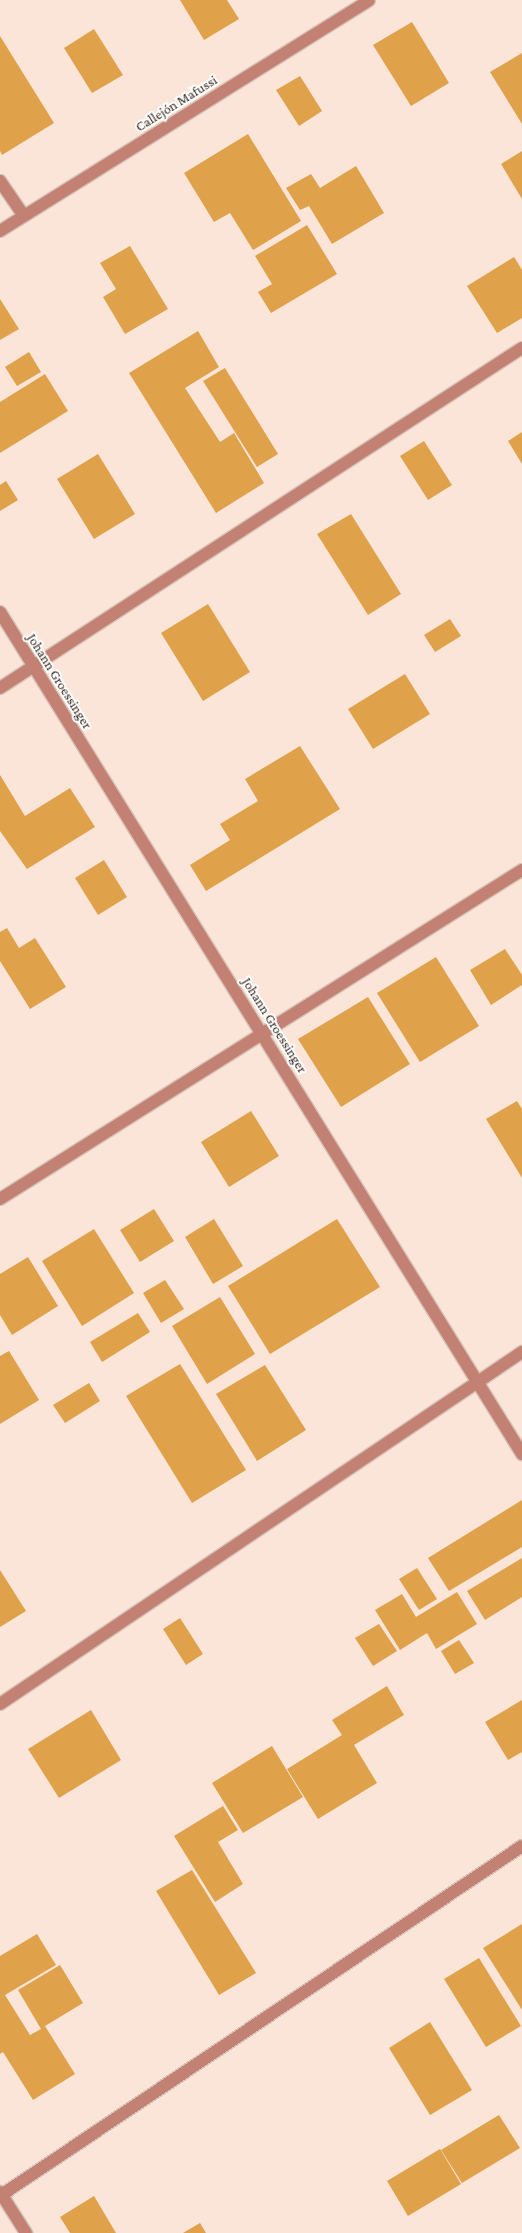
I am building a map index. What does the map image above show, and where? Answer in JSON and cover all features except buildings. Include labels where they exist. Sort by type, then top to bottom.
[{"type":"street","name":"Callejón Mafussi","points":[[0,231],[369,0]]},
{"type":"street","points":[[0,180],[24,216]]},
{"type":"street","points":[[0,688],[522,348]]},
{"type":"street","name":"Johann Groessinger","points":[[0,612],[263,1033],[476,1383],[522,1454]]},
{"type":"street","points":[[0,1199],[522,870]]},
{"type":"street","points":[[0,1704],[522,1352]]},
{"type":"street","points":[[26,2233],[1,2194],[522,1846]]}]
